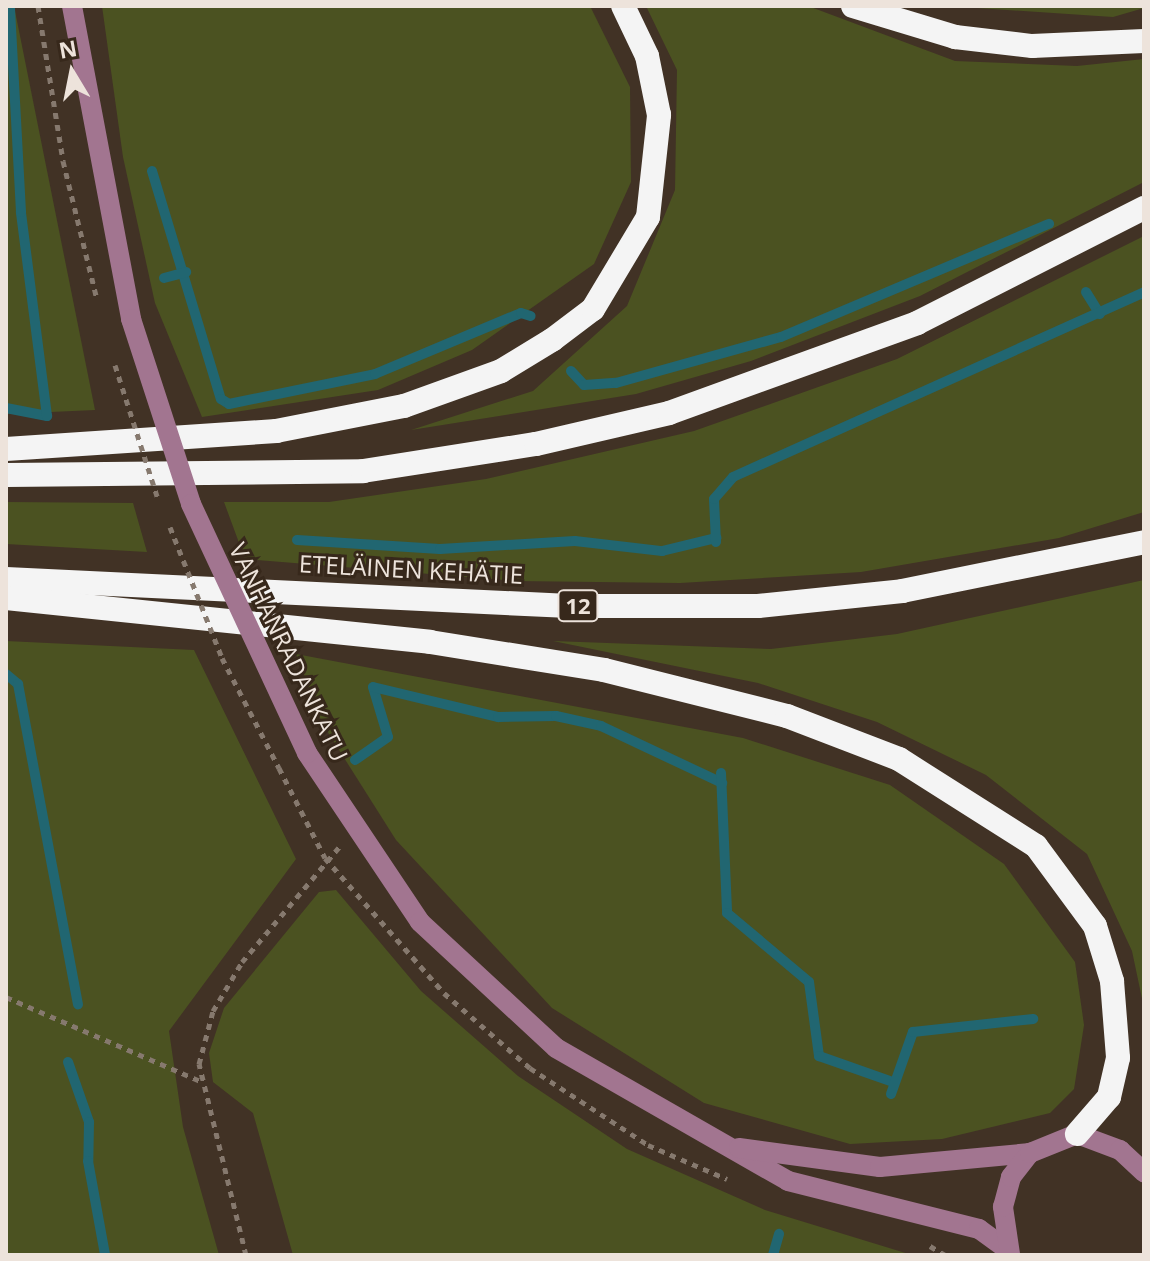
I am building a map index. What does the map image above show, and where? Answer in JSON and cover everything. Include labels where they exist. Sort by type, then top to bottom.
[{"type":"highway","points":[[6,449],[276,431],[404,406],[501,371],[552,340],[593,309],[648,217],[659,115],[647,56],[623,6]]},
{"type":"highway","points":[[853,6],[955,37],[1032,46],[1144,41]]},
{"type":"highway","points":[[6,475],[363,471],[536,444],[669,413],[832,354],[1013,279],[1144,208]]},
{"type":"highway","name":"ETELÄINEN KEHÄTIE","points":[[6,579],[569,606],[758,606],[902,591],[1144,542]]},
{"type":"highway","points":[[6,598],[430,642],[604,670],[787,716],[899,759],[1036,846],[1095,926],[1112,981],[1118,1058],[1109,1097],[1077,1134]]},
{"type":"street","name":"VANHANRADANKATU","points":[[72,6],[131,319],[202,534],[307,753],[355,835],[420,922],[503,1006],[608,1083],[731,1147],[788,1181],[979,1229],[1008,1252]]},
{"type":"street","name":"VANHANRADANKATU","points":[[731,1147],[880,1167],[1030,1153],[1077,1134]]},
{"type":"street","points":[[1077,1134],[1120,1150],[1144,1172]]},
{"type":"street","name":"VANHANRADANKATU","points":[[1008,1252],[1003,1207],[1011,1177],[1030,1153]]},
{"type":"path","points":[[38,6],[63,161],[100,310]]},
{"type":"path","points":[[246,1255],[200,1081],[213,1011],[242,962],[325,858],[355,835]]},
{"type":"path","points":[[6,997],[200,1081]]},
{"type":"green space","points":[[6,6],[14,6],[95,410],[6,414]]},
{"type":"green space","points":[[102,6],[590,6],[630,87],[631,182],[594,264],[472,350],[378,390],[202,417],[155,303],[123,157]]},
{"type":"green space","points":[[646,6],[808,6],[955,61],[1077,66],[1144,59],[1144,182],[920,296],[751,361],[636,394],[411,430],[533,391],[627,306],[675,190],[677,70]]},
{"type":"green space","points":[[947,6],[1144,6],[1144,8],[1113,17]]},
{"type":"green space","points":[[1144,236],[1144,512],[1059,538],[861,572],[680,583],[515,581],[245,559],[224,502],[329,502],[486,479],[694,431],[897,359]]},
{"type":"green space","points":[[6,502],[133,503],[147,552],[6,544]]},
{"type":"green space","points":[[1144,580],[1144,1008],[1132,951],[1087,854],[986,775],[877,722],[758,683],[553,641],[771,649],[897,634]]},
{"type":"green space","points":[[6,641],[194,650],[296,859],[169,1031],[183,1127],[219,1255],[6,1255]]},
{"type":"green space","points":[[296,654],[743,738],[890,785],[1004,864],[1075,962],[1084,1025],[1074,1089],[1050,1113],[942,1139],[850,1144],[704,1103],[552,1008],[396,840],[322,723]]},
{"type":"green space","points":[[336,890],[421,991],[518,1076],[627,1149],[765,1210],[912,1255],[293,1255],[253,1113],[213,1082],[209,1053],[224,1008],[319,892]]},
{"type":"waterway","points":[[6,408],[47,416],[21,212],[10,6]]},
{"type":"waterway","points":[[152,171],[221,399],[229,404],[375,374],[521,313],[531,316]]},
{"type":"waterway","points":[[571,371],[584,385],[616,383],[781,337],[1049,224]]},
{"type":"waterway","points":[[164,278],[186,272]]},
{"type":"waterway","points":[[1086,292],[1100,314]]},
{"type":"waterway","points":[[716,542],[714,499],[733,477],[1144,292]]},
{"type":"waterway","points":[[297,540],[440,549],[575,541],[662,551],[716,538]]},
{"type":"waterway","points":[[6,674],[18,684],[78,1004]]},
{"type":"waterway","points":[[355,760],[388,737],[373,687],[498,717],[556,716],[601,726],[722,783]]},
{"type":"waterway","points":[[721,773],[727,913],[809,982],[819,1056],[893,1082]]},
{"type":"waterway","points":[[891,1094],[913,1032],[1033,1019]]},
{"type":"waterway","points":[[68,1062],[89,1122],[88,1161],[105,1255]]},
{"type":"waterway","points":[[773,1255],[779,1234]]}]
